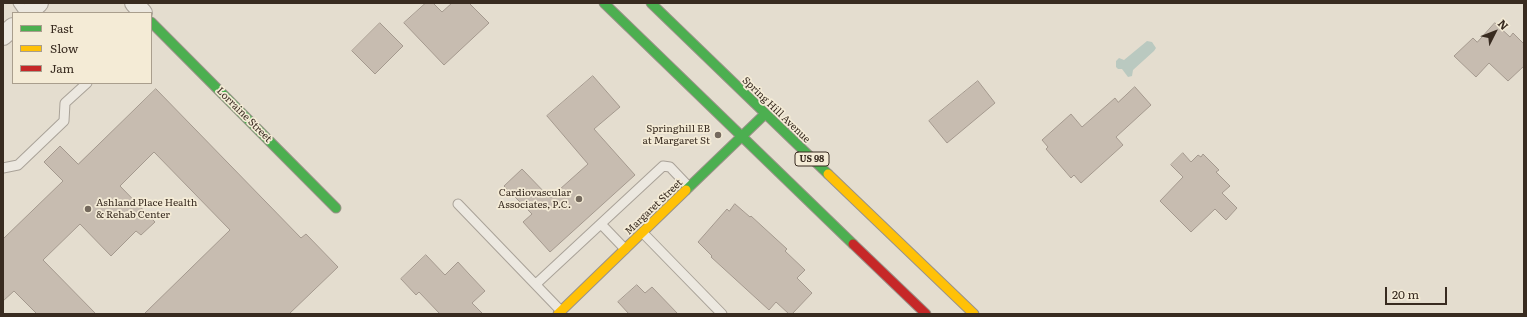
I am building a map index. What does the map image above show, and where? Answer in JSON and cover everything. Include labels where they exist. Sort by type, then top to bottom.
[{"type":"main road","points":[[604,3],[926,314]]},
{"type":"main road","name":"Spring Hill Avenue","points":[[651,3],[974,314]]},
{"type":"main road","name":"Lorraine Street","points":[[152,24],[336,208]]},
{"type":"main road","name":"Margaret Street","points":[[560,313],[765,114]]},
{"type":"street","points":[[28,12],[39,3]]},
{"type":"street","name":"Lorraine Street","points":[[134,3],[142,12]]},
{"type":"street","points":[[3,36],[12,28]]},
{"type":"lane","points":[[18,3],[26,12]]},
{"type":"lane","points":[[3,168],[18,165],[64,121],[65,103],[86,84]]},
{"type":"lane","points":[[536,284],[663,166],[670,166],[689,187]]},
{"type":"lane","points":[[458,204],[536,284],[560,313]]},
{"type":"lane","points":[[601,224],[626,250]]},
{"type":"lane","points":[[643,233],[722,314]]},
{"type":"shaded area","points":[[1147,41],[1152,42],[1156,48],[1133,70],[1132,76],[1128,77],[1122,69],[1118,69],[1116,67],[1116,61],[1119,58],[1124,60]]},
{"type":"building","points":[[426,3],[433,3],[442,12],[452,3],[469,3],[489,23],[444,65],[404,23]]},
{"type":"building","points":[[380,23],[403,46],[375,74],[352,51]]},
{"type":"building","points":[[1495,23],[1510,37],[1513,33],[1524,44],[1524,66],[1508,81],[1489,63],[1476,77],[1454,56],[1473,38],[1477,42]]},
{"type":"building","points":[[593,76],[620,107],[594,129],[635,175],[550,252],[523,222],[532,214],[504,186],[522,169],[550,198],[588,164],[547,116]]},
{"type":"building","points":[[978,81],[995,103],[947,143],[929,121]]},
{"type":"building","points":[[1135,87],[1151,105],[1116,137],[1123,145],[1081,183],[1074,175],[1071,178],[1046,149],[1048,147],[1042,140],[1071,114],[1082,127],[1115,98],[1118,102]]},
{"type":"building","name":"Ashland Place Health & Rehab Center","points":[[156,89],[301,238],[306,234],[338,267],[289,314],[144,314],[230,230],[154,152],[120,186],[155,222],[141,235],[136,231],[111,256],[80,224],[43,260],[96,314],[37,314],[14,291],[3,301],[3,239],[63,181],[44,162],[60,146],[78,164]]},
{"type":"building","points":[[1183,153],[1191,162],[1198,155],[1201,157],[1203,154],[1219,170],[1216,172],[1230,186],[1222,193],[1237,208],[1226,220],[1215,209],[1191,232],[1160,201],[1183,177],[1171,165]]},
{"type":"building","points":[[735,204],[750,217],[751,216],[787,249],[785,251],[805,270],[797,278],[812,293],[792,314],[789,314],[776,302],[769,310],[711,257],[712,256],[698,242],[727,209],[729,211]]},
{"type":"building","points":[[426,255],[445,275],[458,262],[485,291],[472,303],[483,314],[440,314],[419,292],[416,295],[401,279]]},
{"type":"building","points":[[637,285],[645,293],[652,287],[678,314],[629,314],[618,302]]},
{"type":"traffic: fast","points":[[604,3],[853,244]]},
{"type":"traffic: fast","points":[[651,3],[828,174]]},
{"type":"traffic: fast","points":[[152,23],[336,208]]},
{"type":"traffic: fast","points":[[686,190],[765,114]]},
{"type":"traffic: slow","points":[[828,174],[974,314]]},
{"type":"traffic: slow","points":[[558,314],[686,190]]},
{"type":"traffic: jam","points":[[853,244],[926,314]]},
{"type":"place","name":"Springhill EB at Margaret St","points":[[718,135]]},
{"type":"place","name":"Cardiovascular Associates, P.C.","points":[[579,199]]},
{"type":"place","name":"Ashland Place Health & Rehab Center","points":[[88,209]]}]
